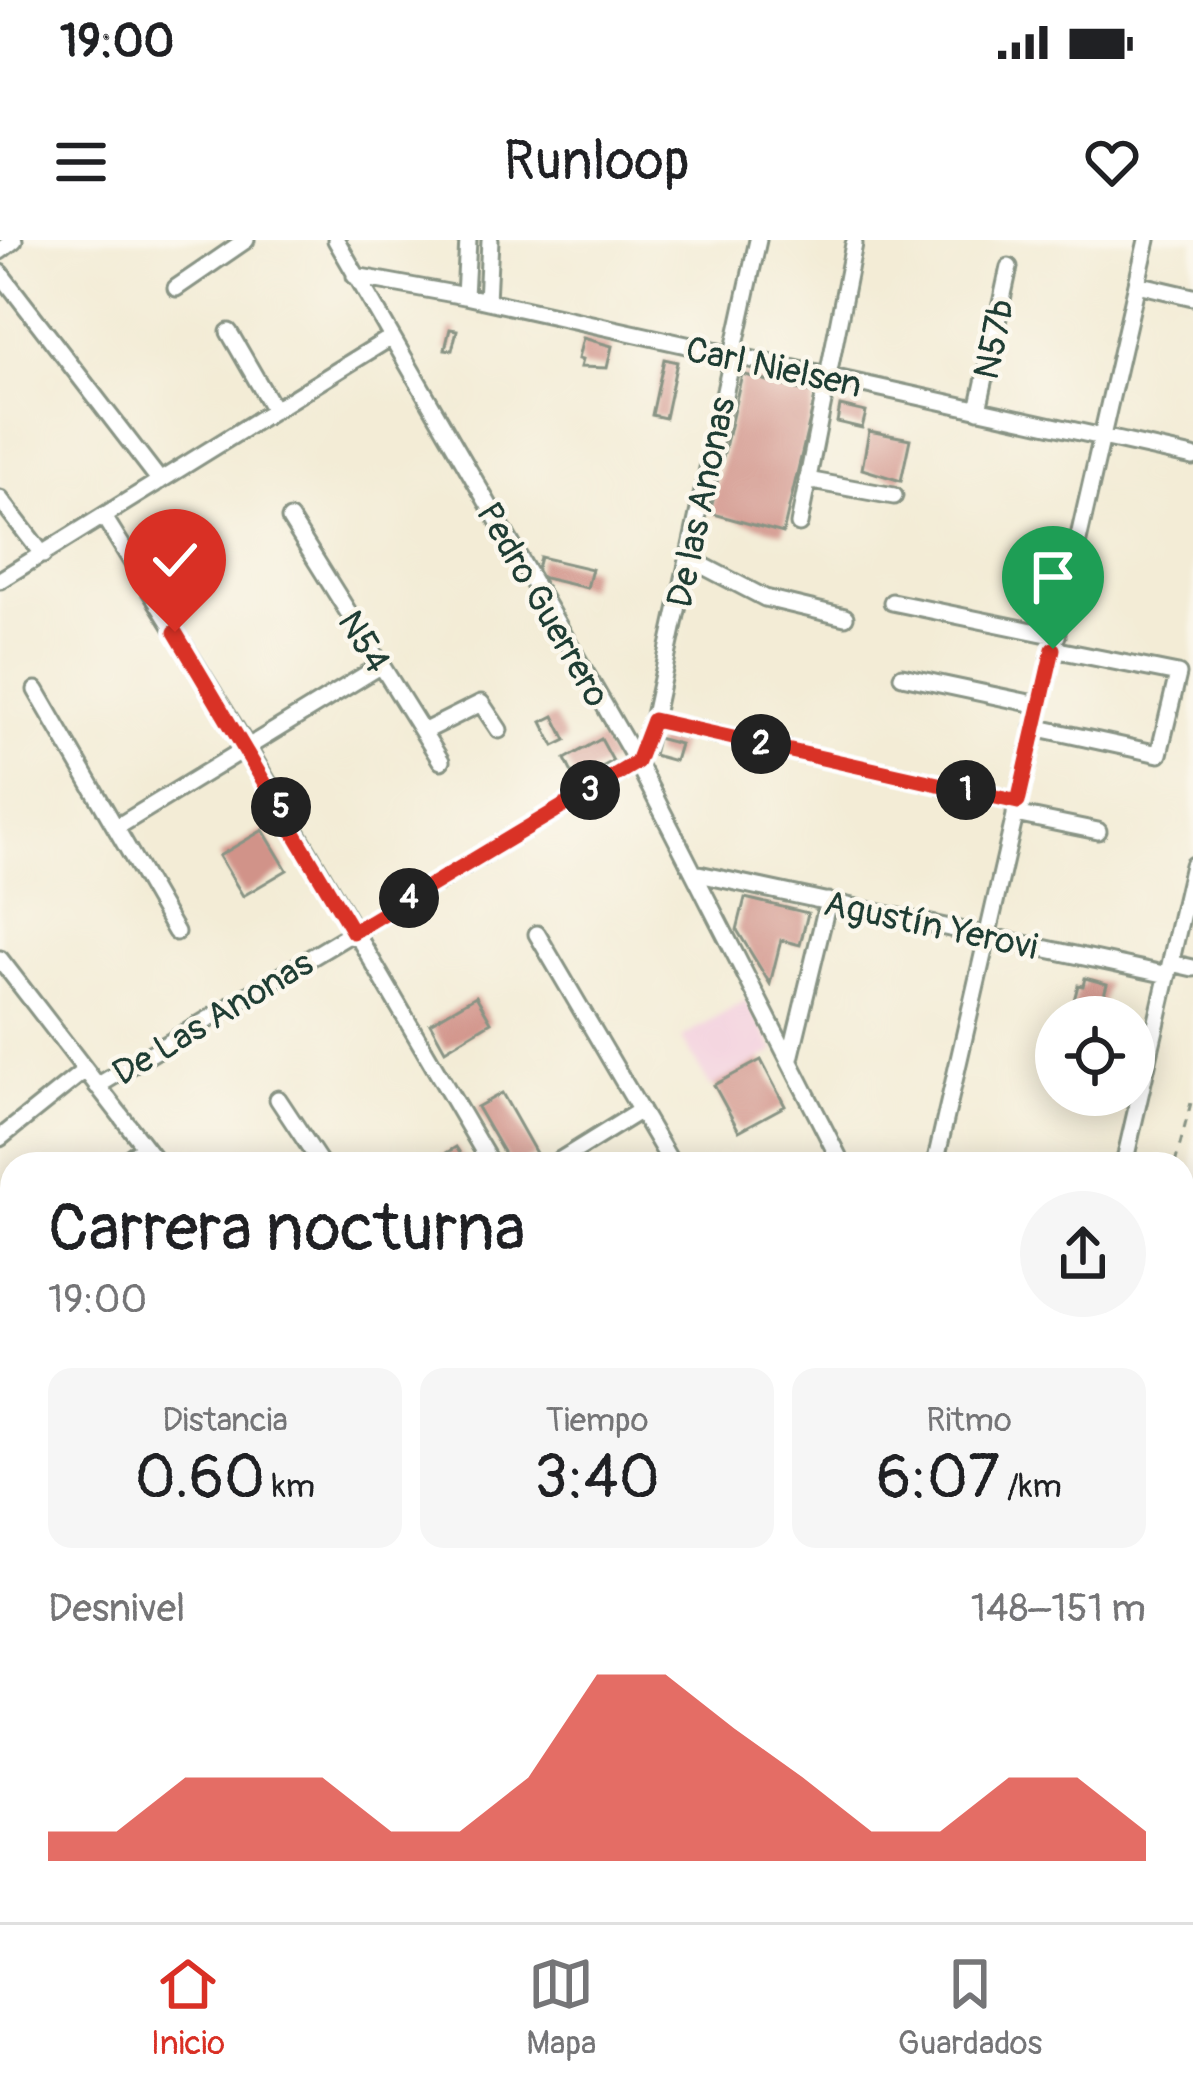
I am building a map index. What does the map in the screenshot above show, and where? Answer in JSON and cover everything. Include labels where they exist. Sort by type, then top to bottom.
[{"type":"street","points":[[0,251],[14,240]]},
{"type":"street","points":[[176,288],[246,240]]},
{"type":"street","name":"Pedro Guerrero","points":[[336,240],[637,762],[836,1152]]},
{"type":"street","points":[[465,296],[468,240]]},
{"type":"street","points":[[487,301],[490,240]]},
{"type":"street","name":"De las Anonas","points":[[637,762],[653,720],[758,240]]},
{"type":"street","points":[[938,1152],[1147,240]]},
{"type":"street","points":[[799,524],[854,244]]},
{"type":"street","name":"N57b","points":[[978,410],[1009,267]]},
{"type":"street","points":[[0,273],[160,481]]},
{"type":"street","name":"Carl Nielsen","points":[[356,276],[1193,457]]},
{"type":"street","points":[[1137,284],[1193,297]]},
{"type":"street","points":[[230,332],[274,410]]},
{"type":"street","points":[[0,580],[390,338]]},
{"type":"street","points":[[807,480],[894,496]]},
{"type":"street","points":[[0,499],[43,555]]},
{"type":"street","points":[[104,517],[247,747],[484,1152]]},
{"type":"street","name":"N54","points":[[290,519],[441,761]]},
{"type":"street","points":[[688,558],[765,598],[845,617]]},
{"type":"street","points":[[892,602],[1178,674],[1159,754],[1034,727]]},
{"type":"street","points":[[117,827],[380,667]]},
{"type":"street","points":[[902,676],[1039,705]]},
{"type":"street","points":[[36,691],[176,932]]},
{"type":"street","points":[[423,732],[481,704],[499,730]]},
{"type":"street","points":[[653,720],[1098,831]]},
{"type":"street","name":"De Las Anonas","points":[[97,1086],[637,762]]},
{"type":"street","points":[[1127,1152],[1193,865]]},
{"type":"street","name":"Agustín Yerovi","points":[[694,873],[988,936],[1169,969],[1193,968]]},
{"type":"street","points":[[790,1059],[827,901]]},
{"type":"street","points":[[537,934],[665,1152]]},
{"type":"street","points":[[0,959],[148,1152]]},
{"type":"street","points":[[0,1138],[85,1070]]},
{"type":"street","points":[[278,1099],[313,1152]]},
{"type":"street","points":[[573,1152],[641,1110]]},
{"type":"street","points":[[137,1152],[144,1147]]},
{"type":"path","points":[[1178,1152],[1193,1095]]},
{"type":"shaded area","points":[[746,1000],[775,1051],[711,1088],[682,1038]]},
{"type":"building","points":[[450,329],[457,330],[452,350],[445,349]]},
{"type":"building","points":[[583,338],[612,346],[607,368],[580,367]]},
{"type":"building","points":[[664,359],[677,362],[665,418],[652,415]]},
{"type":"building","points":[[742,374],[816,394],[783,533],[710,513]]},
{"type":"building","points":[[840,406],[866,412],[862,428],[837,422]]},
{"type":"building","points":[[869,431],[910,439],[901,481],[862,469]]},
{"type":"building","points":[[540,557],[592,569],[587,588],[535,576]]},
{"type":"building","points":[[554,716],[566,740],[554,746],[542,722]]},
{"type":"building","points":[[657,738],[680,744],[675,761],[653,755]]},
{"type":"building","points":[[601,739],[613,761],[576,781],[565,759]]},
{"type":"building","points":[[263,830],[287,870],[243,896],[219,856]]},
{"type":"building","points":[[745,898],[808,913],[800,945],[781,940],[770,984],[737,930]]},
{"type":"building","points":[[1085,978],[1107,984],[1104,996],[1075,996],[1078,985],[1083,986]]},
{"type":"building","points":[[476,996],[491,1022],[445,1050],[430,1023]]},
{"type":"building","points":[[761,1060],[785,1106],[739,1131],[714,1085]]},
{"type":"building","points":[[502,1093],[535,1152],[503,1152],[477,1107]]},
{"type":"route","points":[[175,632],[353,932],[637,762],[653,720],[1018,802],[1053,649]]}]
